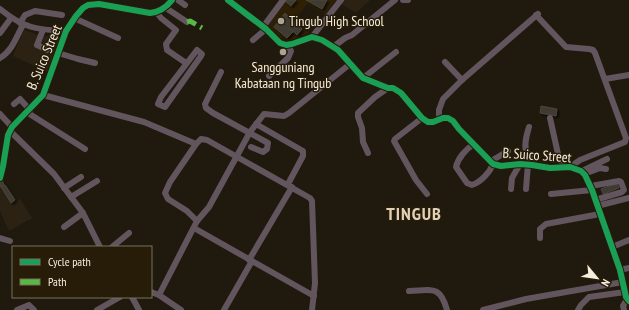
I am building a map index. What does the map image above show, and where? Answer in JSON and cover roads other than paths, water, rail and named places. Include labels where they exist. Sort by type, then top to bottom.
[{"type":"street","points":[[172,0],[166,8],[157,13],[165,22],[176,30],[165,47],[186,63]]},
{"type":"street","points":[[178,0],[185,5]]},
{"type":"street","points":[[228,0],[236,2],[280,43],[287,45],[312,37],[341,0]]},
{"type":"street","points":[[253,40],[265,28],[283,0]]},
{"type":"street","points":[[333,47],[345,38],[352,35],[395,0]]},
{"type":"street","points":[[403,0],[408,0]]},
{"type":"street","name":"B. Suico Street","points":[[11,129],[43,95],[66,31],[74,18],[83,8],[99,4],[140,12],[157,13]]},
{"type":"street","points":[[166,8],[186,22]]},
{"type":"street","points":[[0,9],[21,24],[43,30],[66,31]]},
{"type":"street","points":[[0,58],[11,48],[25,15],[35,10],[62,15]]},
{"type":"street","points":[[439,119],[439,110],[443,100],[462,80],[537,14],[566,47],[593,50],[605,79],[626,140],[580,160],[567,168],[558,154],[550,118]]},
{"type":"street","points":[[0,33],[11,18]]},
{"type":"street","points":[[74,18],[118,38]]},
{"type":"street","points":[[37,45],[43,30]]},
{"type":"street","points":[[312,37],[322,40],[333,47],[363,78],[388,88],[393,88],[401,93],[422,118],[394,141],[416,180],[426,194]]},
{"type":"street","points":[[30,41],[48,50]]},
{"type":"street","points":[[269,76],[288,58],[291,51],[287,45]]},
{"type":"street","points":[[198,50],[201,52],[202,56],[165,107],[158,104],[161,98],[186,63],[195,51],[198,50]]},
{"type":"street","points":[[363,78],[396,52]]},
{"type":"street","points":[[58,53],[95,63]]},
{"type":"street","points":[[445,62],[462,80]]},
{"type":"street","points":[[159,295],[197,221],[209,207],[250,132],[264,114],[284,116],[289,114],[350,64]]},
{"type":"street","points":[[221,72],[205,104],[206,108],[268,143],[266,151],[263,152],[251,147]]},
{"type":"street","points":[[605,79],[629,75]]},
{"type":"street","points":[[368,153],[363,142],[362,128],[358,113],[375,97],[388,88]]},
{"type":"street","points":[[43,95],[138,120],[196,144]]},
{"type":"street","points":[[14,104],[20,99],[29,111],[85,149]]},
{"type":"street","points":[[0,114],[11,129],[54,174],[83,214],[99,246]]},
{"type":"street","name":"B. Suico Street","points":[[422,118],[428,122],[448,118],[453,121],[492,162],[501,166],[530,164],[550,168],[567,168],[583,173],[591,188],[612,247],[628,300]]},
{"type":"street","points":[[224,310],[290,186],[304,152],[256,124]]},
{"type":"street","points":[[526,189],[531,157],[526,152],[526,136],[530,127]]},
{"type":"street","points":[[0,178],[8,135],[11,129]]},
{"type":"street","points":[[197,221],[186,211],[168,199],[165,193],[170,182],[201,139],[207,140],[310,198],[312,201],[314,296],[312,310]]},
{"type":"street","points":[[474,144],[458,160],[456,167],[468,183],[472,185],[477,183],[492,168],[492,162],[508,150]]},
{"type":"street","points":[[583,173],[607,159]]},
{"type":"street","points":[[511,189],[512,178],[520,164]]},
{"type":"street","points":[[583,173],[600,168],[606,169]]},
{"type":"street","points":[[64,188],[81,177]]},
{"type":"street","points":[[71,198],[97,181]]},
{"type":"street","points":[[551,194],[591,188],[619,181],[626,187],[622,192],[596,203]]},
{"type":"street","points":[[596,203],[629,198]]},
{"type":"street","points":[[64,227],[83,214]]},
{"type":"street","points":[[540,238],[540,229],[546,224],[600,214]]},
{"type":"street","points":[[194,228],[314,296]]},
{"type":"street","points":[[113,246],[128,233]]},
{"type":"street","points":[[0,238],[10,241]]},
{"type":"street","points":[[612,247],[629,240]]},
{"type":"street","points":[[620,270],[629,268]]},
{"type":"street","points":[[483,310],[515,302],[625,286]]},
{"type":"street","points":[[578,310],[589,298],[625,286]]},
{"type":"street","points":[[409,291],[432,290],[438,292],[443,296],[447,310]]},
{"type":"street","points":[[152,292],[159,295],[181,310]]},
{"type":"street","points":[[98,310],[118,298]]},
{"type":"street","points":[[133,298],[139,310]]},
{"type":"street","points":[[624,310],[623,306],[628,300]]},
{"type":"street","points":[[17,310],[29,305],[34,310]]},
{"type":"place","name":"Tingub High School","points":[[281,21]]},
{"type":"place","name":"Sangguniang Kabataan ng Tingub","points":[[283,52]]},
{"type":"district","name":"TINGUB","points":[[414,214]]}]
